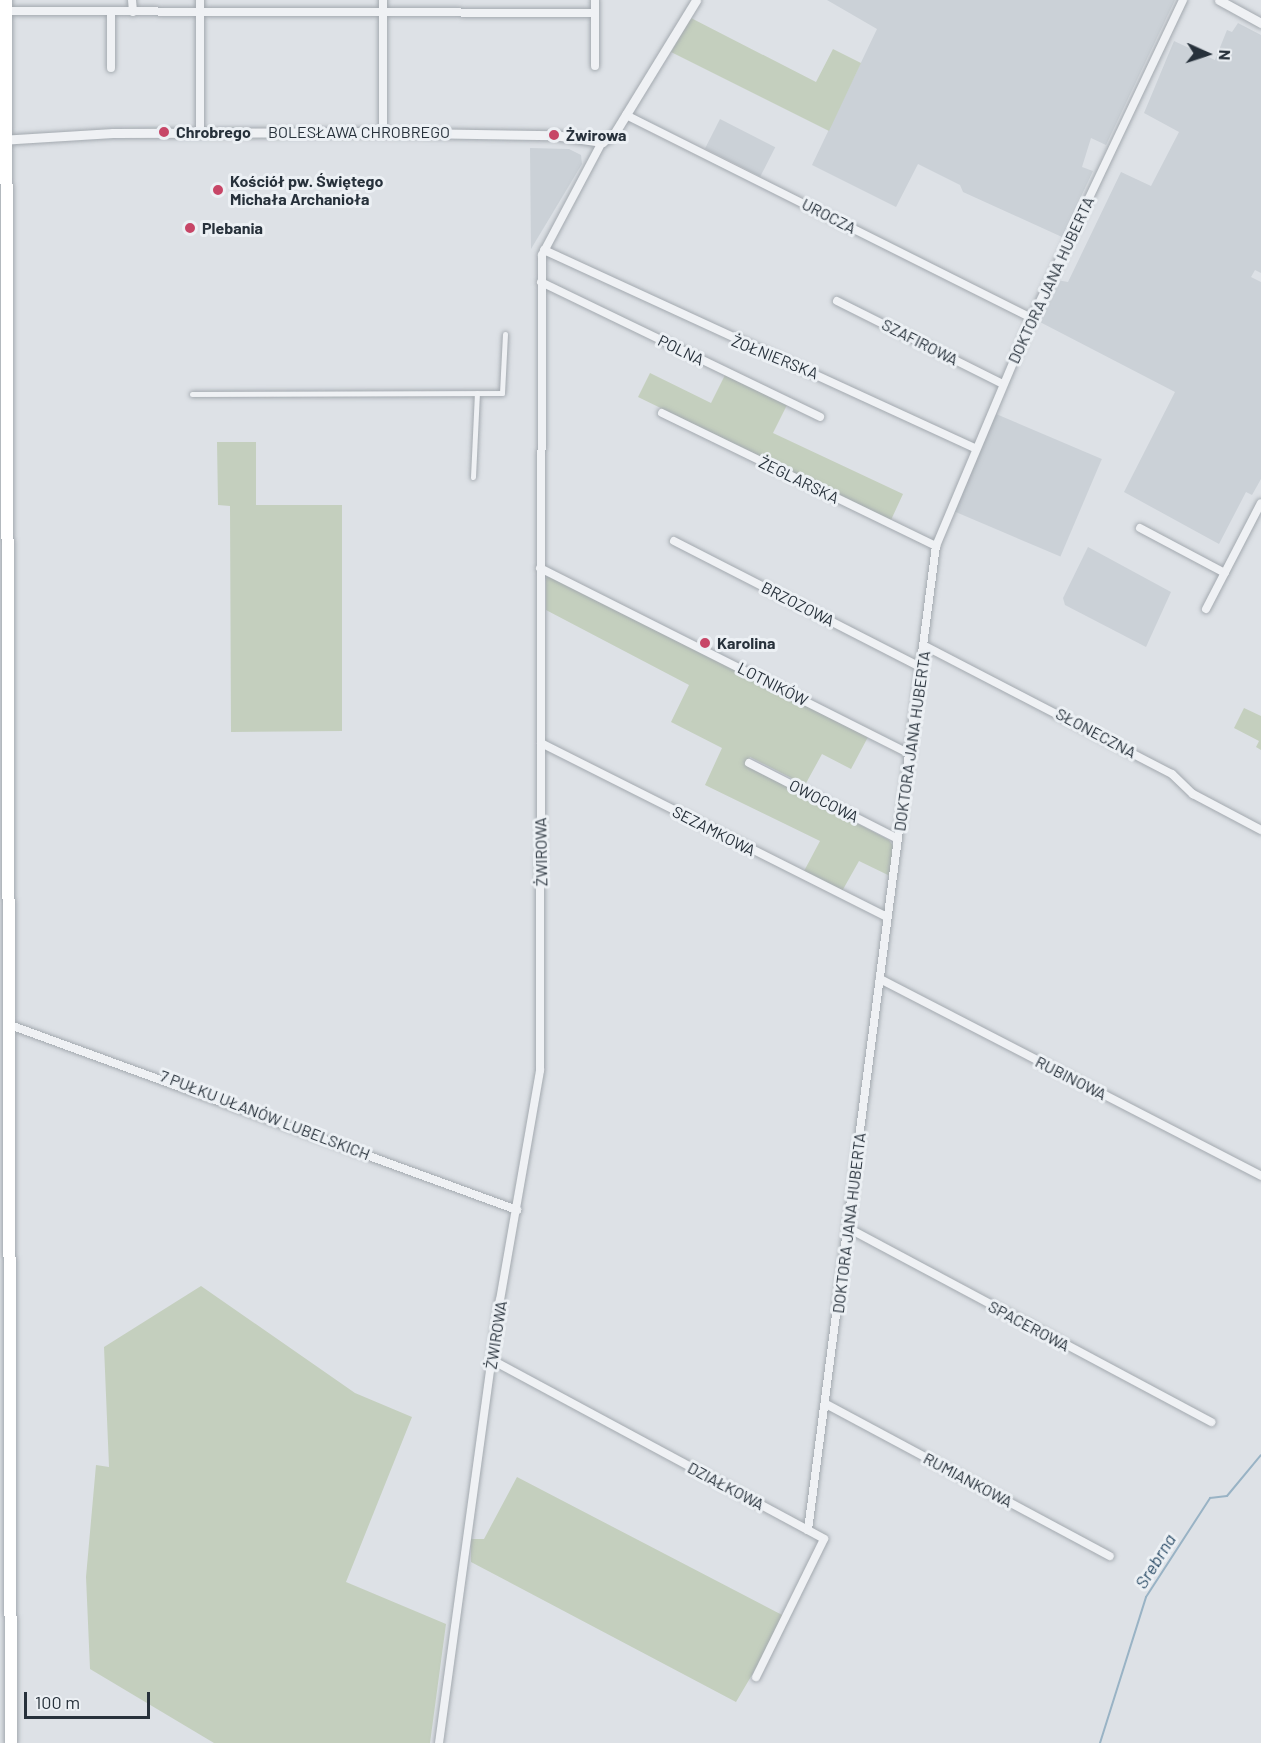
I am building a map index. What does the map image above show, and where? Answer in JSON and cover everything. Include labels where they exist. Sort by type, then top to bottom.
[{"type":"main road","points":[[6,5],[3,140],[4,523],[10,1025],[6,1572],[11,1743]]},
{"type":"street","points":[[132,0],[133,12]]},
{"type":"street","points":[[200,0],[200,132]]},
{"type":"street","points":[[383,0],[384,132]]},
{"type":"street","points":[[595,0],[595,66]]},
{"type":"street","name":"ŻWIROWA","points":[[439,1743],[492,1360],[541,1053],[541,282],[544,250],[602,142],[626,115],[696,0]]},
{"type":"street","name":"DOKTORA JANA HUBERTA","points":[[808,1530],[887,917],[925,646],[936,546],[1002,384],[1183,0]]},
{"type":"street","points":[[1219,0],[1261,23]]},
{"type":"street","points":[[6,5],[111,12],[595,13]]},
{"type":"street","points":[[111,12],[111,68]]},
{"type":"street","name":"UROCZA","points":[[626,115],[1032,318]]},
{"type":"street","name":"BOLESŁAWA CHROBREGO","points":[[3,140],[200,132],[384,132],[565,135],[602,142]]},
{"type":"street","name":"ŻOŁNIERSKA","points":[[544,250],[974,448]]},
{"type":"street","name":"POLNA","points":[[541,282],[820,417]]},
{"type":"street","name":"SZAFIROWA","points":[[837,301],[1002,384]]},
{"type":"street","points":[[192,394],[502,393],[505,334]]},
{"type":"street","points":[[473,477],[477,393]]},
{"type":"street","name":"ŻEGLARSKA","points":[[662,413],[936,546]]},
{"type":"street","points":[[1206,609],[1261,503]]},
{"type":"street","points":[[1140,528],[1225,573]]},
{"type":"street","name":"BRZOZOWA","points":[[674,541],[922,668]]},
{"type":"street","name":"LOTNIKÓW","points":[[540,568],[910,754]]},
{"type":"street","name":"SŁONECZNA","points":[[925,646],[1172,774],[1193,794],[1261,830]]},
{"type":"street","name":"SEZAMKOWA","points":[[541,743],[887,917]]},
{"type":"street","name":"OWOCOWA","points":[[749,763],[898,839]]},
{"type":"street","name":"RUBINOWA","points":[[880,979],[1261,1176]]},
{"type":"street","name":"7 PUŁKU UŁANÓW LUBELSKICH","points":[[10,1025],[517,1210]]},
{"type":"street","name":"SPACEROWA","points":[[848,1228],[1211,1422]]},
{"type":"street","name":"DZIAŁKOWA","points":[[492,1360],[824,1539],[822,1551],[756,1677]]},
{"type":"street","name":"RUMIANKOWA","points":[[826,1404],[1110,1556]]},
{"type":"shaded area","points":[[827,0],[1175,0],[1106,145],[1091,138],[1082,167],[1093,171],[1062,237],[963,192],[960,185],[918,164],[896,207],[812,165],[877,29]]},
{"type":"shaded area","points":[[1238,23],[1261,35],[1261,273],[1255,270],[1251,277],[1261,282],[1261,479],[1252,495],[1246,492],[1219,544],[1124,492],[1175,392],[1038,321],[1057,280],[1068,282],[1121,172],[1151,186],[1179,132],[1144,113],[1174,41],[1215,60],[1227,30],[1232,32]]},
{"type":"shaded area","points":[[720,119],[775,147],[760,177],[705,148]]},
{"type":"shaded area","points":[[530,148],[569,149],[581,155],[582,164],[531,249]]},
{"type":"shaded area","points":[[996,414],[1102,459],[1060,557],[955,512]]},
{"type":"shaded area","points":[[1088,547],[1171,592],[1146,647],[1065,605],[1063,598]]},
{"type":"green space","points":[[691,18],[816,82],[833,49],[861,63],[829,131],[671,52]]},
{"type":"green space","points":[[650,373],[711,403],[726,373],[788,403],[773,433],[903,494],[891,520],[638,397]]},
{"type":"green space","points":[[217,442],[256,442],[256,505],[342,505],[342,731],[231,732],[230,506],[218,505]]},
{"type":"green space","points":[[552,574],[868,737],[851,769],[822,754],[805,785],[750,757],[745,765],[889,840],[893,846],[890,876],[859,861],[841,893],[803,873],[820,841],[705,785],[722,748],[671,722],[689,685],[546,610],[546,578]]},
{"type":"green space","points":[[1244,708],[1261,716],[1261,750],[1256,747],[1259,741],[1234,728]]},
{"type":"green space","points":[[201,1286],[355,1393],[412,1417],[346,1582],[446,1624],[430,1743],[214,1743],[90,1669],[86,1577],[96,1465],[109,1467],[104,1347]]},
{"type":"green space","points":[[517,1477],[786,1617],[736,1702],[471,1562],[471,1539],[484,1539]]},
{"type":"waterway","name":"Srebrna","points":[[1100,1743],[1146,1597],[1210,1498],[1227,1496],[1261,1455]]},
{"type":"place","name":"Chrobrego","points":[[164,132]]},
{"type":"place","name":"Żwirowa","points":[[554,135]]},
{"type":"place","name":"Kościół pw. Świętego Michała Archanioła","points":[[218,190]]},
{"type":"place","name":"Plebania","points":[[190,228]]},
{"type":"place","name":"Karolina","points":[[705,643]]}]
